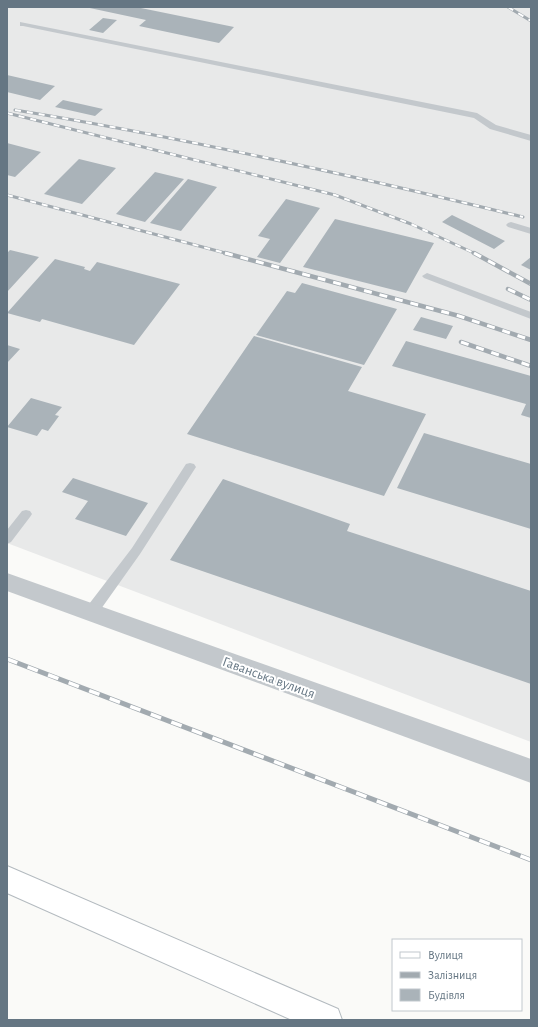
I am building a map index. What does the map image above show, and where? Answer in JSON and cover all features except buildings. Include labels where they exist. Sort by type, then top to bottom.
[{"type":"main road","points":[[7,879],[326,1020]]},
{"type":"street","name":"Гаванська вулиця","points":[[7,582],[531,771]]},
{"type":"lane","points":[[23,24],[477,116],[492,127],[531,138]]},
{"type":"lane","points":[[511,226],[531,231]]},
{"type":"lane","points":[[428,276],[531,316]]},
{"type":"lane","points":[[91,612],[136,551],[190,467]]},
{"type":"lane","points":[[7,539],[26,514]]},
{"type":"shaded area","points":[[7,7],[531,7],[531,742],[7,543]]},
{"type":"railway","points":[[508,7],[531,21]]},
{"type":"railway","points":[[15,110],[207,145],[397,187],[523,217]]},
{"type":"railway","points":[[7,113],[335,195],[411,224],[475,254]]},
{"type":"railway","points":[[7,195],[229,254]]},
{"type":"railway","points":[[225,253],[459,316],[531,340]]},
{"type":"railway","points":[[475,254],[531,284]]},
{"type":"railway","points":[[508,289],[531,300]]},
{"type":"railway","points":[[461,342],[531,366]]},
{"type":"railway","points":[[7,659],[531,860]]}]
